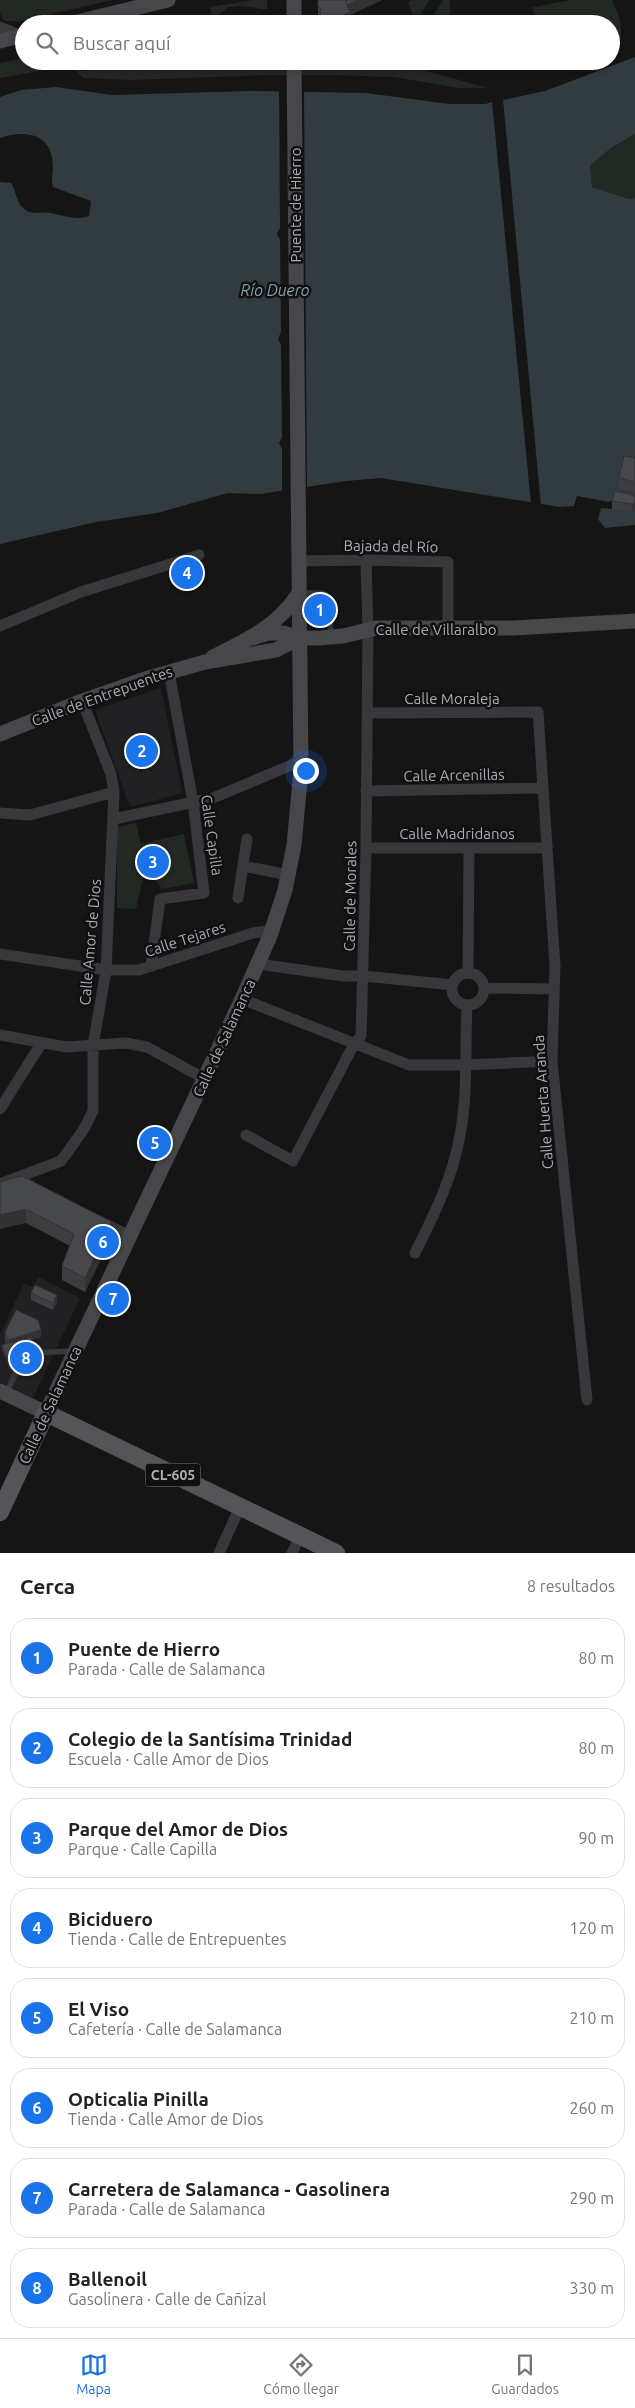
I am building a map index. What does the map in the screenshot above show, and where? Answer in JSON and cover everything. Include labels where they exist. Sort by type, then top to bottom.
[{"type":"main road","points":[[106,15],[168,0]]},
{"type":"main road","points":[[294,2],[294,15]]},
{"type":"main road","points":[[0,41],[15,37]]},
{"type":"main road","name":"Puente de Hierro","points":[[294,70],[298,529]]},
{"type":"main road","name":"Calle de Salamanca","points":[[0,1512],[258,964],[272,930],[289,875],[299,813],[301,761],[298,529]]},
{"type":"main road","name":"Calle de Entrepuentes","points":[[252,638],[277,619],[299,594]]},
{"type":"main road","name":"Calle de Villaralbo","points":[[299,638],[332,637],[368,629],[514,628],[635,621]]},
{"type":"main road","name":"Calle de Entrepuentes","points":[[205,662],[263,634],[278,633],[299,638]]},
{"type":"main road","name":"Calle de Entrepuentes","points":[[1,735],[82,701],[169,672],[205,662],[276,650],[299,638]]},
{"type":"main road","points":[[3,1392],[46,1413]]},
{"type":"main road","name":"CL-605","points":[[46,1413],[336,1553]]},
{"type":"street","points":[[0,27],[15,32]]},
{"type":"street","points":[[0,626],[81,592],[199,555]]},
{"type":"street","name":"Bajada del Río","points":[[298,562],[366,560],[448,562],[448,628]]},
{"type":"street","name":"Calle de Morales","points":[[246,1135],[293,1161],[354,1044],[361,1036],[366,848],[368,629],[366,560]]},
{"type":"street","name":"Calle Capilla","points":[[151,966],[160,899],[204,893],[193,802],[169,672]]},
{"type":"street","name":"Calle Amor de Dios","points":[[0,1184],[19,1182],[61,1161],[84,1129],[93,1111],[93,1046],[106,970],[114,792],[111,774],[82,701]]},
{"type":"street","name":"Calle Moraleja","points":[[367,713],[538,712]]},
{"type":"street","name":"Calle Huerta Aranda","points":[[538,712],[555,966],[552,1061],[586,1400]]},
{"type":"street","points":[[114,819],[213,798],[301,761]]},
{"type":"street","name":"Calle Arcenillas","points":[[366,791],[542,788]]},
{"type":"street","points":[[0,813],[30,815],[114,792]]},
{"type":"street","points":[[238,898],[247,840]]},
{"type":"street","name":"Calle Madridanos","points":[[366,848],[547,848]]},
{"type":"street","points":[[468,973],[469,848]]},
{"type":"street","points":[[243,866],[289,875]]},
{"type":"street","name":"Calle Tejares","points":[[0,954],[106,970],[139,970],[252,933],[272,930]]},
{"type":"street","points":[[258,964],[343,976],[364,976],[453,985]]},
{"type":"street","points":[[468,973],[479,977],[485,988],[480,1001],[467,1006],[458,1002],[453,994],[453,985],[458,976],[468,973]]},
{"type":"street","points":[[485,988],[553,989]]},
{"type":"street","points":[[242,999],[409,1065],[464,1065],[552,1061]]},
{"type":"street","points":[[415,1253],[440,1201],[455,1158],[464,1106],[467,1006]]},
{"type":"street","points":[[0,1035],[41,1044],[66,1047],[126,1043],[147,1047],[205,1078]]},
{"type":"street","points":[[0,1109],[41,1044]]},
{"type":"street","points":[[86,1214],[130,1236]]},
{"type":"street","points":[[219,1553],[240,1507]]},
{"type":"street","points":[[292,1553],[300,1536]]},
{"type":"lane","points":[[299,594],[324,593],[329,596],[332,637]]},
{"type":"lane","points":[[3,1392],[24,1354],[75,1351]]},
{"type":"shaded area","points":[[0,0],[113,0],[47,15],[15,15],[15,21],[4,21],[0,12]]},
{"type":"shaded area","points":[[253,0],[267,0],[267,9],[235,6],[228,8],[218,15],[212,15],[210,7]]},
{"type":"shaded area","points":[[412,0],[430,0],[420,15],[413,15],[408,2]]},
{"type":"shaded area","points":[[443,0],[450,0],[450,15],[434,15]]},
{"type":"shaded area","points":[[571,0],[612,0],[618,15],[533,15],[533,7]]},
{"type":"shaded area","points":[[15,60],[15,70],[46,70],[0,78],[0,63]]},
{"type":"shaded area","points":[[424,70],[487,88],[458,88],[394,77],[270,75],[132,80],[83,78],[76,71]]},
{"type":"shaded area","points":[[635,134],[635,198],[629,199],[592,187],[590,166],[611,148]]},
{"type":"shaded area","points":[[161,688],[182,793],[130,807],[95,710]]},
{"type":"shaded area","points":[[136,823],[141,844],[184,834],[194,883],[162,889],[155,880],[143,879],[136,909],[117,908],[117,827]]},
{"type":"shaded area","points":[[38,1277],[80,1298],[33,1398],[0,1382],[0,1334],[24,1283],[33,1287]]},
{"type":"water","name":"Río Duero","points":[[635,57],[635,134],[611,148],[590,166],[592,187],[629,199],[635,198],[635,505],[615,499],[609,502],[577,496],[574,506],[560,507],[381,478],[346,481],[260,494],[228,493],[157,513],[96,522],[0,544],[0,182],[11,183],[21,205],[32,213],[46,213],[74,218],[89,216],[91,201],[53,187],[52,156],[43,141],[36,137],[19,134],[0,138],[0,97],[21,90],[56,87],[112,95],[249,91],[366,93],[449,104],[485,104],[545,91],[601,70],[620,70],[620,63]]},
{"type":"water","points":[[601,508],[635,511],[635,525],[605,528],[598,519]]},
{"type":"pier","points":[[279,89],[304,89],[307,489],[282,493],[282,449],[279,443],[282,437],[281,345],[278,339],[281,332],[280,240],[277,234],[280,228]]},
{"type":"pier","points":[[503,99],[541,506],[531,504],[492,101]]},
{"type":"building","points":[[318,0],[346,0],[350,12],[343,15],[320,15],[321,8],[318,7]]},
{"type":"building","points":[[347,0],[358,0],[347,5]]},
{"type":"building","points":[[624,456],[635,458],[635,481],[633,482],[619,477]]},
{"type":"building","points":[[615,491],[635,497],[635,503],[612,501]]},
{"type":"building","points":[[22,1176],[112,1222],[85,1278],[62,1266],[74,1234],[26,1209],[0,1215],[0,1182]]},
{"type":"building","points":[[35,1285],[57,1295],[53,1303],[31,1293]]},
{"type":"building","points":[[16,1310],[38,1320],[41,1330],[8,1340],[5,1332]]},
{"type":"building","points":[[31,1337],[38,1356],[10,1367],[2,1345]]},
{"type":"place","name":"Biciduero","points":[[187,573]]},
{"type":"place","name":"Puente de Hierro","points":[[320,610]]},
{"type":"place","name":"Colegio de la Santísima Trinidad","points":[[142,751]]},
{"type":"place","name":"Parque del Amor de Dios","points":[[153,862]]},
{"type":"place","name":"El Viso","points":[[155,1143]]},
{"type":"place","name":"Opticalia Pinilla","points":[[103,1242]]},
{"type":"place","name":"Carretera de Salamanca - Gasolinera","points":[[113,1299]]},
{"type":"place","name":"Ballenoil","points":[[26,1358]]}]
